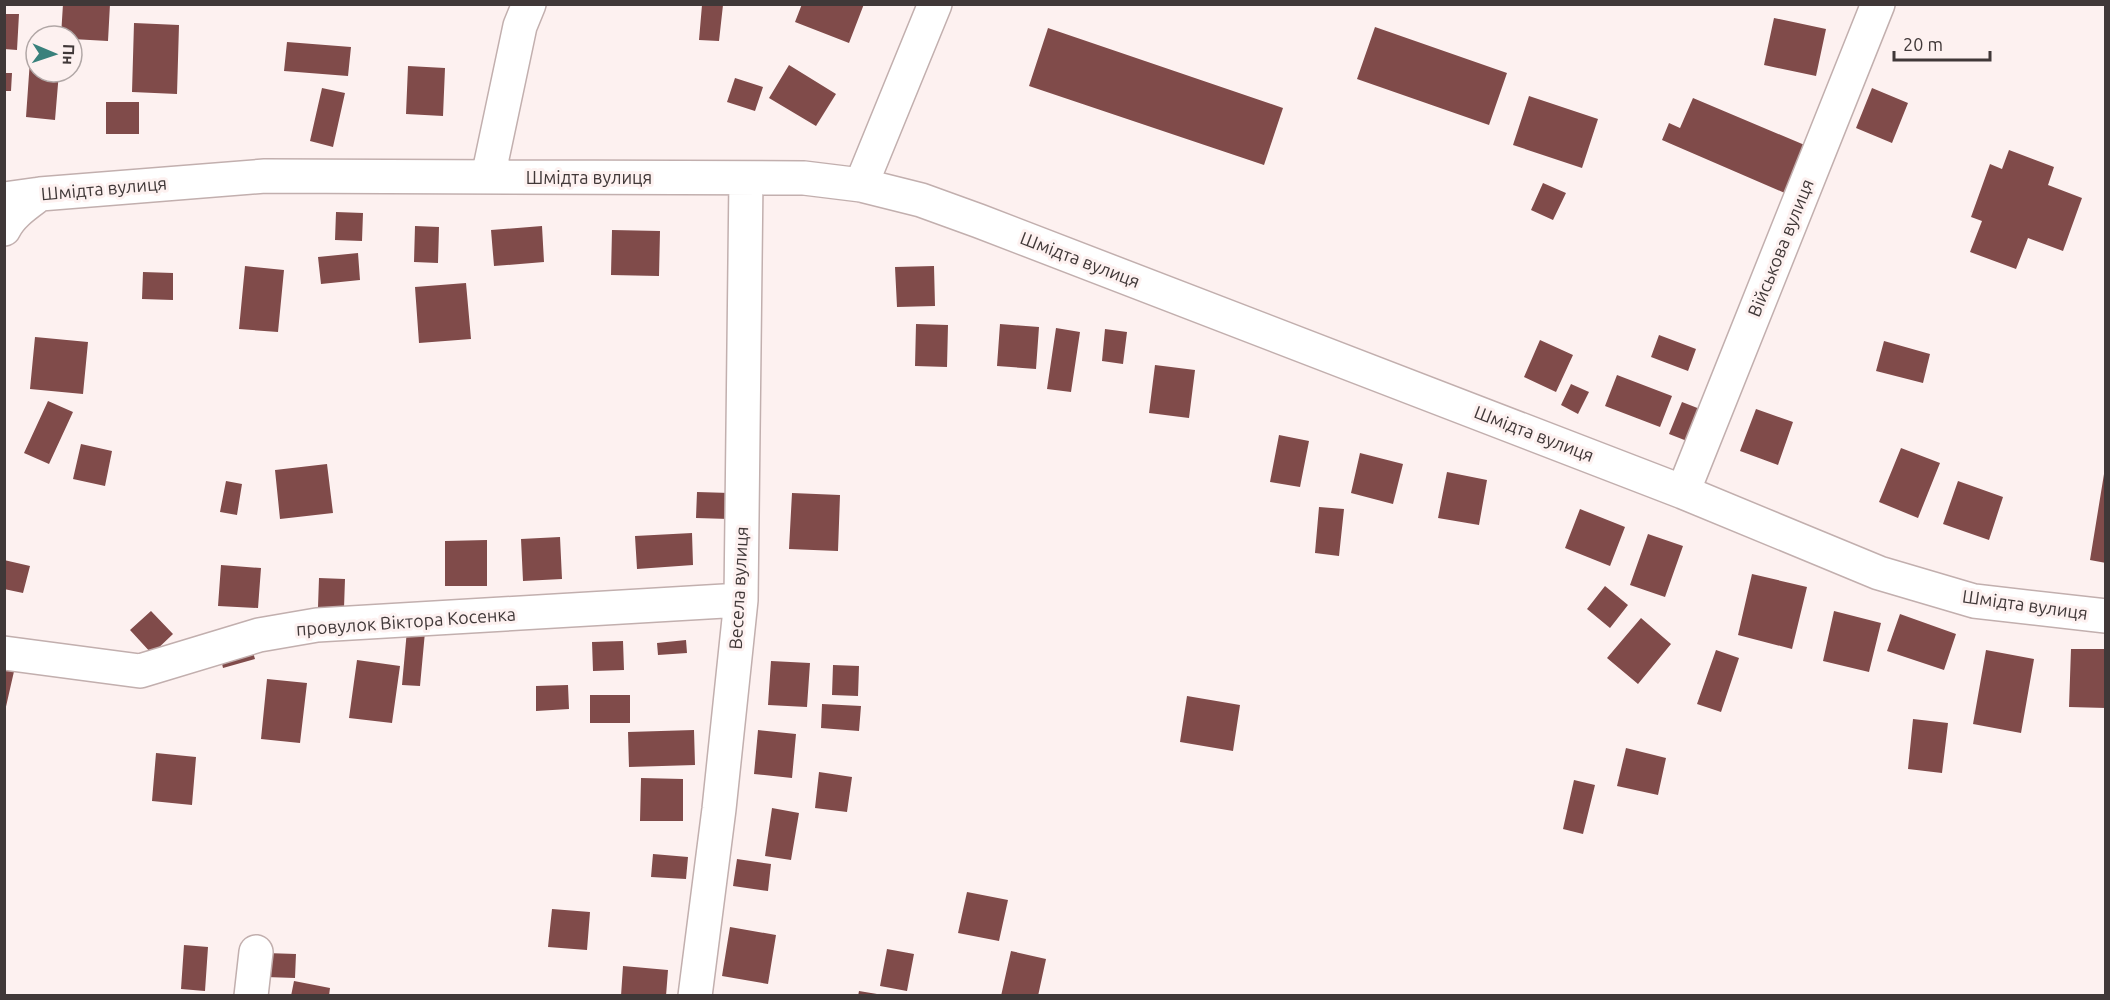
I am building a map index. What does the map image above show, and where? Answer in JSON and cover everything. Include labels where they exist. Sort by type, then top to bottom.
[{"type":"street","points":[[861,185],[935,4]]},
{"type":"street","name":"Військова вулиця","points":[[1683,492],[1878,4]]},
{"type":"street","points":[[488,177],[521,12]]},
{"type":"street","name":"Шмідта вулиця","points":[[4,199],[40,194],[265,176],[804,178],[861,185],[921,200],[979,221],[1683,492],[1879,573],[1974,601],[2106,616]]},
{"type":"street","name":"Весела вулиця","points":[[695,996],[719,809],[741,600],[746,178]]},
{"type":"street","points":[[4,229],[21,209],[40,194]]},
{"type":"street","name":"провулок Віктора Косенка","points":[[4,653],[140,671],[260,635],[316,625],[741,600]]},
{"type":"street","points":[[251,996],[256,952]]},
{"type":"building","points":[[63,4],[110,4],[108,41],[84,40],[84,24],[62,24]]},
{"type":"building","points":[[802,4],[864,4],[849,43],[795,22]]},
{"type":"building","points":[[702,5],[723,5],[719,41],[699,40]]},
{"type":"building","points":[[4,14],[19,14],[17,50],[4,49]]},
{"type":"building","points":[[1774,18],[1826,29],[1816,76],[1764,65]]},
{"type":"building","points":[[134,23],[179,25],[177,94],[132,92]]},
{"type":"building","points":[[1375,27],[1507,73],[1489,125],[1357,79]]},
{"type":"building","points":[[1048,28],[1283,108],[1264,165],[1029,86]]},
{"type":"building","points":[[287,42],[351,47],[348,76],[284,71]]},
{"type":"building","points":[[789,65],[836,94],[816,126],[769,98]]},
{"type":"building","points":[[408,66],[445,68],[443,116],[406,114]]},
{"type":"building","points":[[4,73],[12,73],[11,91],[4,91]]},
{"type":"building","points":[[735,78],[763,87],[755,111],[727,102]]},
{"type":"building","points":[[28,84],[58,84],[55,120],[26,117]]},
{"type":"building","points":[[322,88],[345,93],[333,147],[310,141]]},
{"type":"building","points":[[1872,88],[1908,103],[1892,143],[1856,128]]},
{"type":"building","points":[[1529,96],[1598,119],[1582,168],[1513,145]]},
{"type":"building","points":[[1693,98],[1807,146],[1787,194],[1662,140],[1669,123],[1680,128]]},
{"type":"building","points":[[106,102],[139,102],[139,134],[106,134]]},
{"type":"building","points":[[2009,150],[2054,167],[2048,185],[2082,198],[2063,251],[2028,238],[2016,269],[1970,252],[1982,221],[1971,217],[1990,164],[2002,169]]},
{"type":"building","points":[[1543,183],[1566,193],[1553,220],[1531,210]]},
{"type":"building","points":[[336,212],[363,213],[362,241],[335,240]]},
{"type":"building","points":[[415,226],[439,227],[438,263],[414,262]]},
{"type":"building","points":[[542,226],[544,262],[494,266],[491,230]]},
{"type":"building","points":[[612,230],[660,231],[659,276],[611,275]]},
{"type":"building","points":[[358,253],[360,280],[321,284],[318,257]]},
{"type":"building","points":[[245,266],[284,270],[278,332],[239,329]]},
{"type":"building","points":[[934,266],[935,306],[897,307],[895,267]]},
{"type":"building","points":[[143,272],[173,273],[173,300],[142,299]]},
{"type":"building","points":[[466,283],[471,339],[419,343],[415,287]]},
{"type":"building","points":[[916,324],[948,325],[947,367],[915,366]]},
{"type":"building","points":[[1000,324],[1039,327],[1036,369],[997,366]]},
{"type":"building","points":[[1056,328],[1080,332],[1071,392],[1047,389]]},
{"type":"building","points":[[1105,329],[1127,332],[1123,364],[1102,361]]},
{"type":"building","points":[[1659,335],[1696,349],[1688,371],[1651,357]]},
{"type":"building","points":[[35,337],[88,342],[83,394],[30,389]]},
{"type":"building","points":[[1540,340],[1573,355],[1556,392],[1524,377]]},
{"type":"building","points":[[1884,341],[1930,354],[1923,383],[1876,371]]},
{"type":"building","points":[[1155,365],[1195,370],[1189,418],[1149,413]]},
{"type":"building","points":[[1617,375],[1672,396],[1660,427],[1605,406]]},
{"type":"building","points":[[1571,384],[1589,392],[1578,414],[1561,405]]},
{"type":"building","points":[[48,401],[73,412],[49,464],[24,453]]},
{"type":"building","points":[[1682,402],[1700,409],[1687,441],[1669,434]]},
{"type":"building","points":[[1756,409],[1793,422],[1778,465],[1740,451]]},
{"type":"building","points":[[1279,435],[1309,441],[1300,487],[1270,482]]},
{"type":"building","points":[[81,444],[112,451],[105,486],[73,479]]},
{"type":"building","points":[[1901,448],[1940,463],[1918,518],[1879,502]]},
{"type":"building","points":[[1360,453],[1403,464],[1393,504],[1351,493]]},
{"type":"building","points":[[327,464],[333,513],[280,519],[275,470]]},
{"type":"building","points":[[1447,472],[1487,480],[1479,525],[1438,518]]},
{"type":"building","points":[[2104,474],[2106,474],[2106,563],[2090,560]]},
{"type":"building","points":[[226,481],[242,484],[237,515],[220,512]]},
{"type":"building","points":[[1958,481],[2003,497],[1989,540],[1943,524]]},
{"type":"building","points":[[697,492],[730,493],[729,519],[696,518]]},
{"type":"building","points":[[792,493],[840,495],[838,551],[789,549]]},
{"type":"building","points":[[1319,507],[1344,509],[1339,556],[1315,553]]},
{"type":"building","points":[[1580,509],[1625,527],[1610,566],[1565,548]]},
{"type":"building","points":[[692,533],[693,565],[637,569],[635,536]]},
{"type":"building","points":[[1648,534],[1683,546],[1665,597],[1630,585]]},
{"type":"building","points":[[560,537],[562,579],[523,581],[521,539]]},
{"type":"building","points":[[487,540],[487,586],[445,586],[445,541]]},
{"type":"building","points":[[4,560],[30,566],[23,593],[4,589]]},
{"type":"building","points":[[221,565],[261,568],[258,608],[218,606]]},
{"type":"building","points":[[1752,574],[1807,587],[1792,649],[1738,635]]},
{"type":"building","points":[[319,578],[345,579],[344,608],[318,607]]},
{"type":"building","points":[[1605,586],[1628,605],[1610,628],[1587,609]]},
{"type":"building","points":[[151,611],[173,634],[152,654],[130,630]]},
{"type":"building","points":[[1834,611],[1881,623],[1869,672],[1823,661]]},
{"type":"building","points":[[1900,614],[1956,634],[1944,670],[1887,651]]},
{"type":"building","points":[[1641,618],[1671,644],[1638,684],[1607,658]]},
{"type":"building","points":[[407,630],[425,632],[420,686],[402,685]]},
{"type":"building","points":[[686,640],[687,653],[658,655],[657,643]]},
{"type":"building","points":[[623,641],[624,670],[593,671],[592,642]]},
{"type":"building","points":[[251,646],[255,659],[223,668],[220,655]]},
{"type":"building","points":[[2071,649],[2106,649],[2106,708],[2069,707]]},
{"type":"building","points":[[1716,650],[1739,658],[1721,712],[1697,704]]},
{"type":"building","points":[[1986,650],[2034,659],[2021,733],[1973,724]]},
{"type":"building","points":[[357,660],[400,666],[392,723],[349,718]]},
{"type":"building","points":[[771,661],[810,663],[807,707],[768,705]]},
{"type":"building","points":[[4,665],[15,667],[5,711],[4,711]]},
{"type":"building","points":[[833,665],[859,666],[858,696],[832,695]]},
{"type":"building","points":[[267,679],[307,683],[300,743],[261,739]]},
{"type":"building","points":[[568,685],[569,709],[536,711],[536,686]]},
{"type":"building","points":[[590,695],[630,695],[630,723],[590,723]]},
{"type":"building","points":[[1187,696],[1240,705],[1233,751],[1180,742]]},
{"type":"building","points":[[822,704],[861,706],[859,731],[821,728]]},
{"type":"building","points":[[1913,719],[1948,723],[1942,773],[1908,769]]},
{"type":"building","points":[[694,730],[695,765],[629,767],[628,732]]},
{"type":"building","points":[[758,730],[796,734],[792,778],[754,774]]},
{"type":"building","points":[[1626,748],[1666,758],[1658,795],[1617,786]]},
{"type":"building","points":[[156,753],[196,757],[192,805],[152,801]]},
{"type":"building","points":[[819,772],[852,777],[847,812],[815,808]]},
{"type":"building","points":[[641,778],[683,779],[683,821],[640,821]]},
{"type":"building","points":[[1574,780],[1595,785],[1583,834],[1563,829]]},
{"type":"building","points":[[772,808],[799,813],[791,860],[765,856]]},
{"type":"building","points":[[653,854],[688,857],[686,879],[651,877]]},
{"type":"building","points":[[737,859],[771,864],[768,891],[733,886]]},
{"type":"building","points":[[967,892],[1008,900],[999,941],[958,933]]},
{"type":"building","points":[[552,909],[590,912],[587,950],[548,947]]},
{"type":"building","points":[[730,927],[776,935],[768,984],[722,976]]},
{"type":"building","points":[[184,945],[208,947],[205,991],[181,989]]},
{"type":"building","points":[[887,949],[914,954],[907,991],[880,986]]},
{"type":"building","points":[[1011,951],[1046,959],[1038,996],[1001,996]]},
{"type":"building","points":[[266,953],[296,954],[295,978],[266,977]]},
{"type":"building","points":[[623,966],[668,970],[666,996],[621,996]]},
{"type":"building","points":[[294,981],[330,988],[329,996],[291,996]]},
{"type":"building","points":[[859,991],[877,994],[877,996],[858,996]]}]
